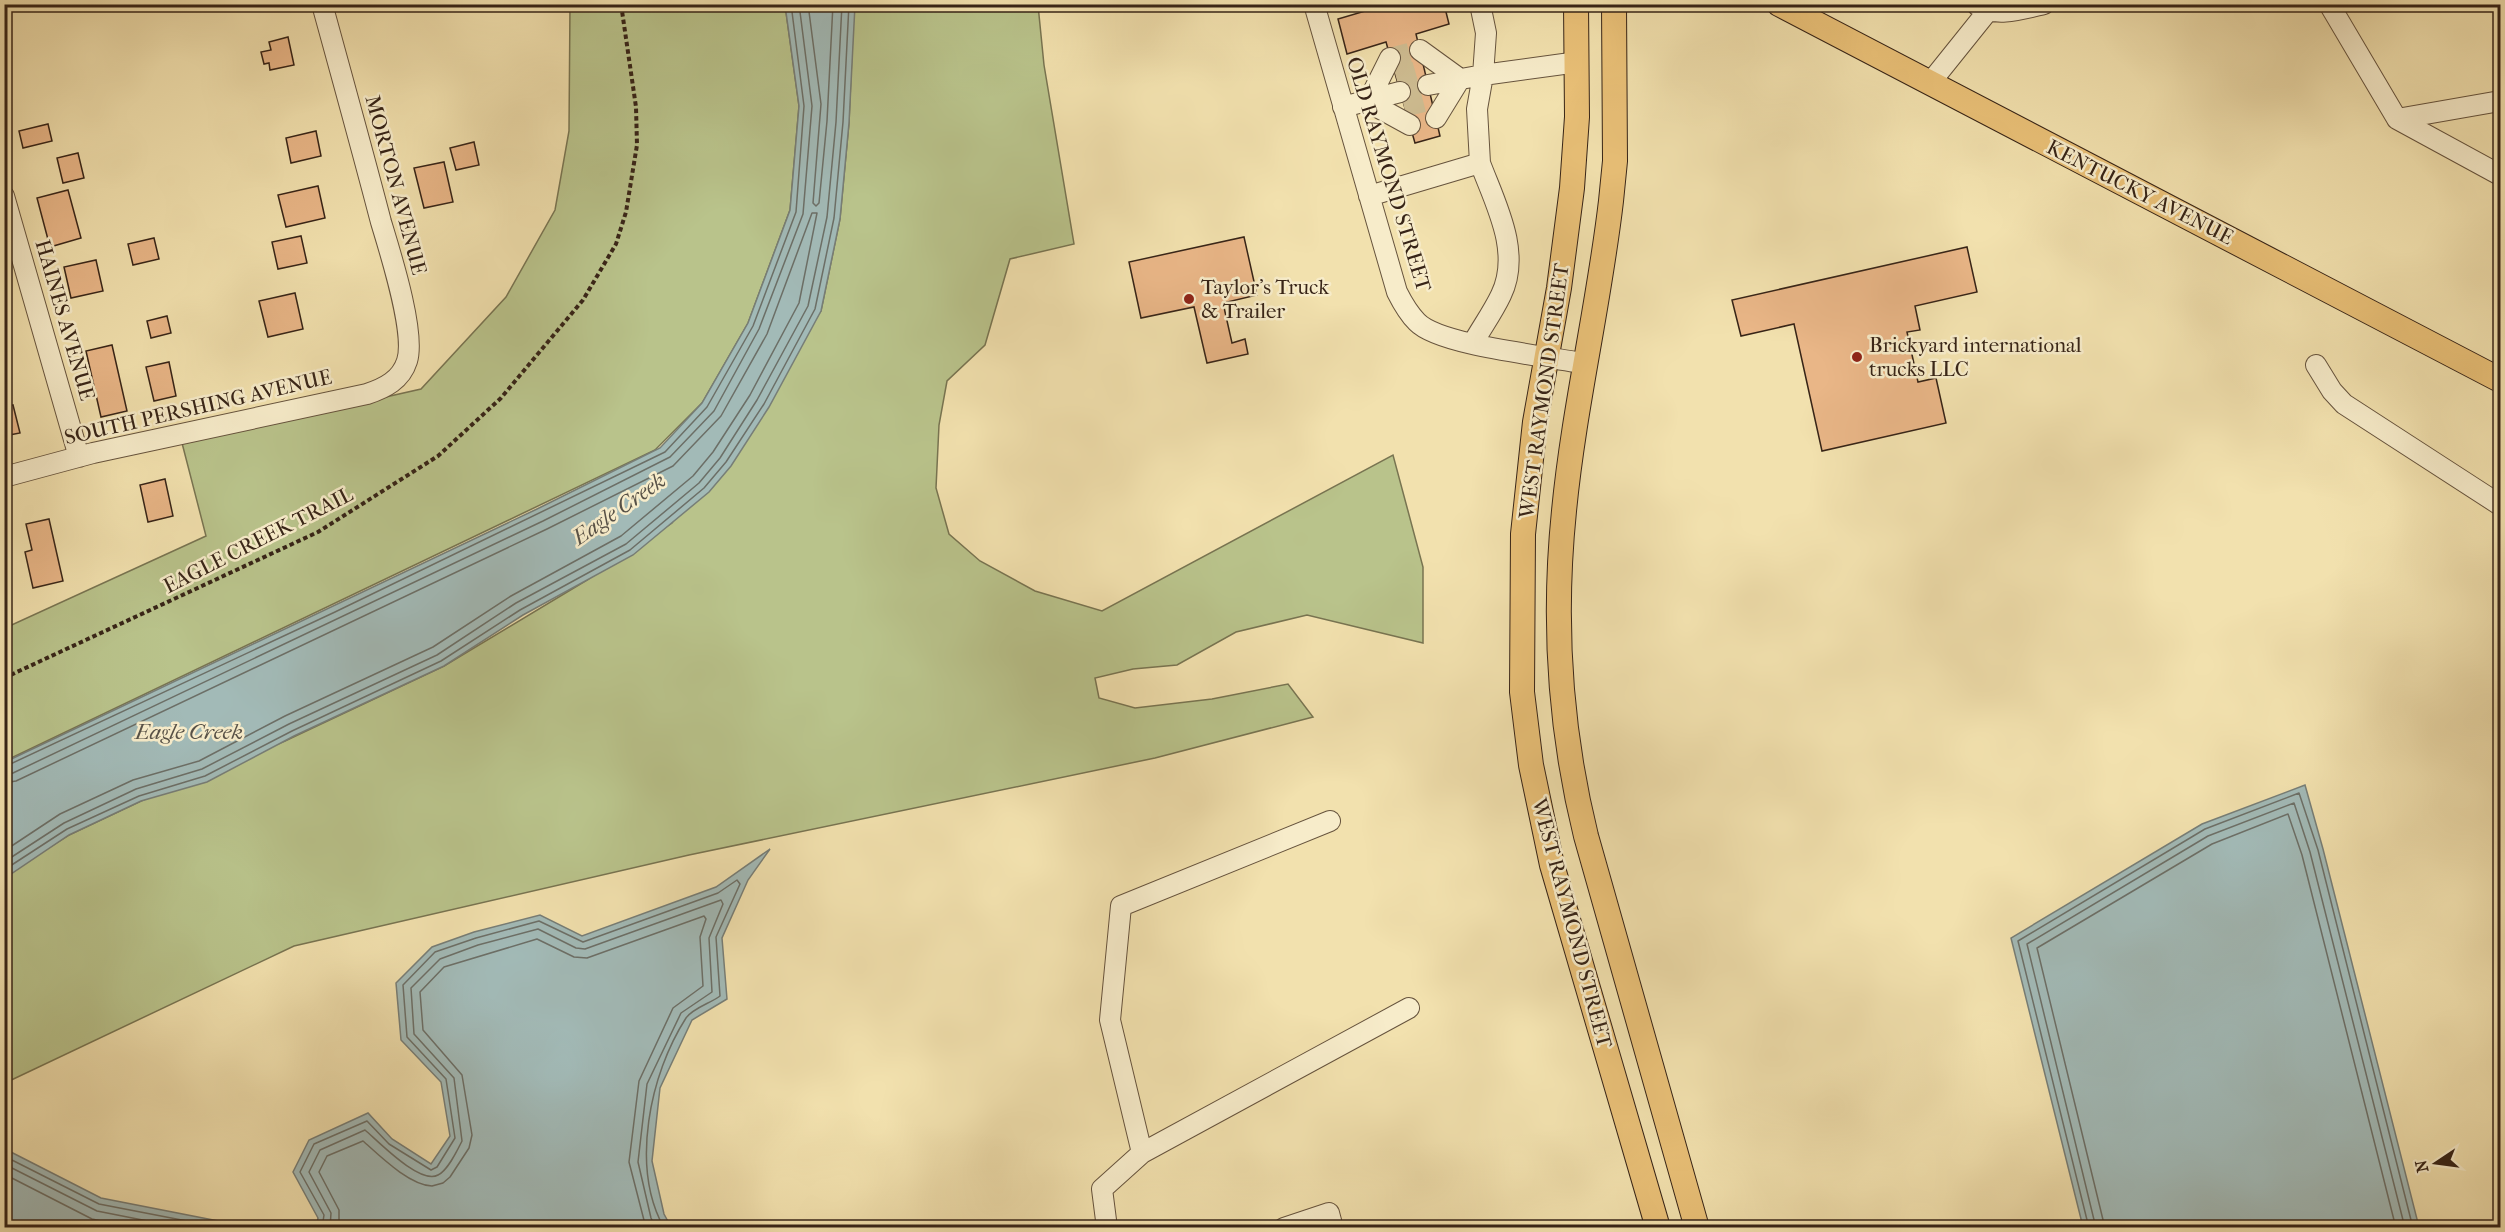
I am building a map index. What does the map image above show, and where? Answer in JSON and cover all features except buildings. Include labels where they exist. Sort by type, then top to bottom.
[{"type":"main road","name":"WEST RAYMOND STREET","points":[[1576,4],[1578,62],[1572,188],[1565,249],[1535,422],[1523,534],[1521,646],[1526,728],[1538,808],[1552,865],[1658,1227]]},
{"type":"main road","name":"WEST RAYMOND STREET","points":[[1614,4],[1615,161],[1607,235],[1563,513],[1560,632],[1564,723],[1575,791],[1586,836],[1697,1227]]},
{"type":"main road","name":"KENTUCKY AVENUE","points":[[1779,4],[1813,12],[1930,83],[2500,380]]},
{"type":"street","name":"MORTON AVENUE","points":[[322,4],[398,283],[409,347],[407,361],[398,377]]},
{"type":"street","name":"OLD RAYMOND STREET","points":[[1314,4],[1397,292],[1405,309],[1417,322],[1436,333],[1473,343],[1586,364]]},
{"type":"street","points":[[1473,343],[1502,293],[1508,261],[1506,233],[1480,163],[1477,109],[1484,75],[1486,33],[1480,4]]},
{"type":"street","points":[[1930,83],[1982,8],[2019,10],[2044,4]]},
{"type":"street","points":[[2329,4],[2397,119],[2500,175]]},
{"type":"street","points":[[1428,85],[1578,62]]},
{"type":"street","points":[[1428,85],[1460,79]]},
{"type":"street","points":[[1428,85],[1460,79]]},
{"type":"street","points":[[1343,107],[1400,92]]},
{"type":"street","points":[[1368,102],[1400,92]]},
{"type":"street","points":[[1368,102],[1400,92]]},
{"type":"street","points":[[2397,119],[2500,101]]},
{"type":"street","points":[[1369,196],[1480,163]]},
{"type":"street","name":"HAINES AVENUE","points":[[4,196],[79,458]]},
{"type":"street","points":[[2316,365],[2332,391],[2344,404],[2500,505]]},
{"type":"street","name":"SOUTH PERSHING AVENUE","points":[[4,477],[79,458],[367,394],[385,388],[398,377]]},
{"type":"street","points":[[1142,1153],[1110,1020],[1121,906],[1330,821]]},
{"type":"street","points":[[1107,1227],[1102,1189],[1142,1153],[1409,1008]]},
{"type":"street","points":[[1284,1227],[1329,1213],[1333,1227]]},
{"type":"path","name":"EAGLE CREEK TRAIL","points":[[4,678],[318,532],[394,486],[438,456],[501,398],[583,300],[616,244],[626,213],[637,144],[636,107],[621,4]]},
{"type":"green space","points":[[570,5],[785,5],[799,106],[790,210],[748,323],[702,403],[655,450],[5,761],[5,628],[206,536],[182,443],[421,389],[506,297],[555,210],[569,131]]},
{"type":"green space","points":[[854,5],[1038,5],[1044,65],[1074,244],[1010,259],[985,345],[947,381],[939,425],[936,488],[949,534],[980,561],[1035,591],[1102,611],[1393,455],[1423,567],[1423,643],[1307,615],[1236,632],[1177,665],[1133,669],[1095,678],[1099,698],[1135,708],[1212,699],[1288,684],[1313,717],[1155,758],[689,855],[294,946],[5,1083],[5,875],[69,835],[141,801],[285,741],[444,666],[587,580],[672,523],[821,311],[840,219],[849,123]]},
{"type":"water","name":"Eagle Creek","points":[[785,5],[855,5],[849,123],[840,219],[821,311],[769,407],[731,466],[709,492],[633,555],[523,615],[444,666],[294,736],[207,782],[141,801],[69,835],[5,878],[5,762],[537,509],[660,448],[702,403],[748,323],[790,210],[799,106]]},
{"type":"water","points":[[2305,785],[2419,1227],[2083,1227],[2011,938],[2202,824]]},
{"type":"water","points":[[770,849],[748,880],[722,938],[727,999],[692,1020],[660,1088],[652,1161],[664,1214],[671,1227],[316,1227],[318,1218],[293,1172],[309,1140],[368,1113],[392,1139],[431,1164],[450,1136],[441,1082],[401,1040],[396,983],[432,947],[474,932],[540,915],[582,936],[716,887]]},
{"type":"water","points":[[5,1149],[101,1198],[249,1227],[5,1227]]},
{"type":"tunnel","points":[[1390,58],[1420,50]]},
{"type":"tunnel","points":[[1396,77],[1425,69]]},
{"type":"tunnel","points":[[1400,92],[1428,85]]},
{"type":"tunnel","points":[[1404,107],[1432,100]]},
{"type":"place","name":"Taylor's Truck & Trailer","points":[[1189,299]]},
{"type":"place","name":"Brickyard international trucks LLC","points":[[1857,357]]}]
